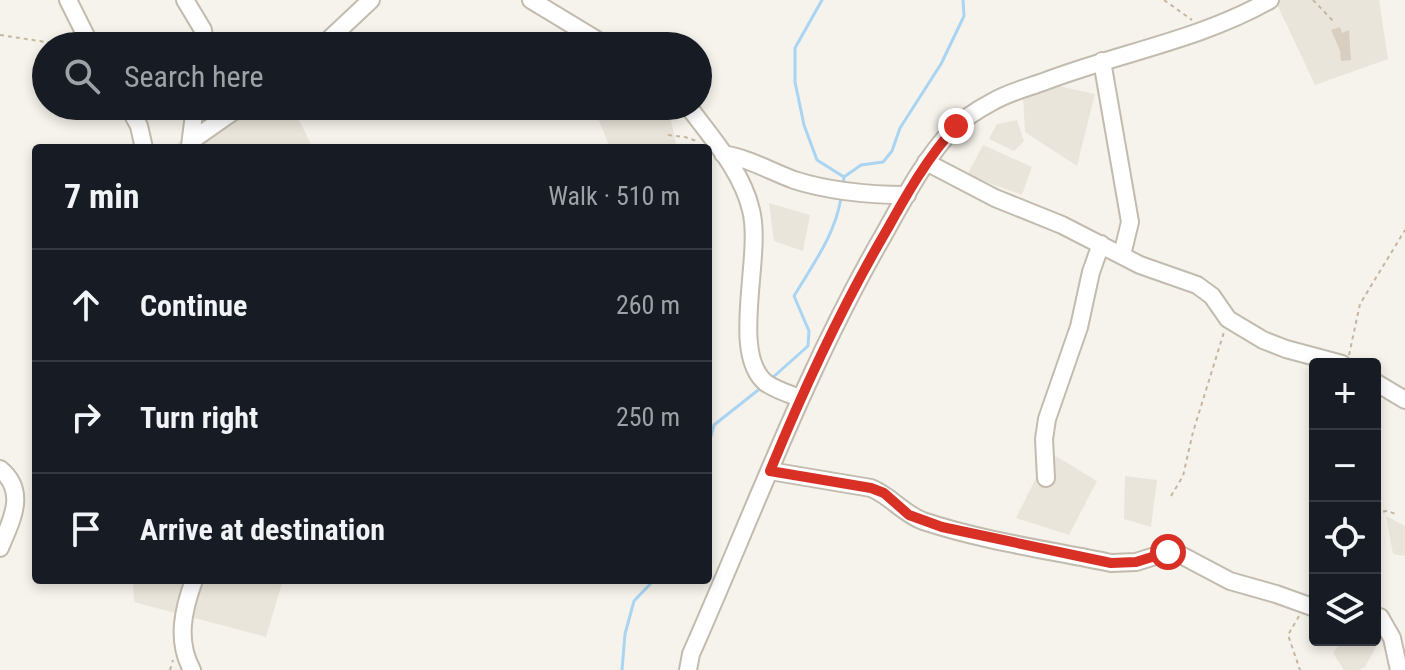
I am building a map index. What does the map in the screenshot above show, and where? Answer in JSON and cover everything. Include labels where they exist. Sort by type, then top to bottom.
[{"type":"street","points":[[68,0],[84,32]]},
{"type":"street","points":[[185,0],[203,32]]},
{"type":"street","points":[[337,32],[371,0]]},
{"type":"street","points":[[531,0],[584,32]]},
{"type":"street","points":[[688,670],[691,654],[800,398],[863,270],[926,162],[956,126],[994,100],[1102,61],[1176,40],[1270,0]]},
{"type":"street","points":[[1102,61],[1130,222],[1122,255]]},
{"type":"street","points":[[136,120],[143,144]]},
{"type":"street","points":[[190,144],[193,120]]},
{"type":"street","points":[[190,144],[222,120]]},
{"type":"street","points":[[698,120],[723,154],[752,211],[755,244],[748,333],[755,370],[767,383],[800,398]]},
{"type":"street","points":[[723,154],[740,156],[796,180],[842,192],[907,195]]},
{"type":"street","points":[[926,162],[995,198],[1062,225],[1168,276],[1197,285],[1212,296],[1228,319],[1275,345],[1323,358]]},
{"type":"street","points":[[1046,478],[1044,439],[1047,419],[1079,327],[1091,272],[1101,244]]},
{"type":"street","points":[[1381,386],[1405,400]]},
{"type":"street","points":[[0,469],[12,481],[17,497],[16,509],[0,548]]},
{"type":"street","points":[[770,471],[871,488],[884,493],[909,515],[942,527],[1111,563],[1136,562],[1168,552],[1179,554],[1230,581],[1309,606]]},
{"type":"street","points":[[192,670],[187,661],[182,627],[193,584]]},
{"type":"street","points":[[1381,618],[1392,638],[1399,670]]},
{"type":"path","points":[[1164,0],[1170,7],[1207,28]]},
{"type":"path","points":[[1313,0],[1335,23]]},
{"type":"path","points":[[0,35],[32,40]]},
{"type":"path","points":[[668,135],[704,144]]},
{"type":"path","points":[[1346,358],[1360,304],[1405,230]]},
{"type":"path","points":[[1171,496],[1183,476],[1193,432],[1228,319]]},
{"type":"path","points":[[1381,512],[1398,515]]},
{"type":"path","points":[[1300,670],[1288,635],[1309,609]]},
{"type":"shaded area","points":[[1275,0],[1379,0],[1388,59],[1315,85]]},
{"type":"shaded area","points":[[1059,86],[1095,94],[1077,166],[1025,132],[1023,96]]},
{"type":"shaded area","points":[[205,120],[299,120],[311,144],[177,144]]},
{"type":"shaded area","points":[[599,120],[671,120],[676,144],[608,144]]},
{"type":"shaded area","points":[[1017,120],[1024,141],[1014,151],[989,139],[997,124]]},
{"type":"shaded area","points":[[983,145],[1032,167],[1022,195],[967,175]]},
{"type":"shaded area","points":[[769,203],[810,215],[803,251],[774,241]]},
{"type":"shaded area","points":[[1049,452],[1097,481],[1069,535],[1016,518]]},
{"type":"shaded area","points":[[1125,476],[1157,480],[1151,527],[1124,519]]},
{"type":"shaded area","points":[[1386,516],[1405,526],[1405,556],[1393,554]]},
{"type":"shaded area","points":[[133,584],[282,584],[266,637],[134,602]]},
{"type":"shaded area","points":[[1338,646],[1376,647],[1365,667],[1359,670],[1344,670],[1333,653]]},
{"type":"building","points":[[1340,27],[1342,33],[1349,30],[1351,60],[1341,61],[1331,30]]},
{"type":"waterway","points":[[822,0],[795,48],[795,82],[804,125],[817,160],[844,177],[843,186]]},
{"type":"waterway","points":[[844,177],[861,165],[883,162],[892,151],[900,128],[941,64],[964,16],[963,0]]},
{"type":"waterway","points":[[771,379],[808,346],[809,331],[794,296],[829,237],[841,198]]},
{"type":"waterway","points":[[712,432],[714,425],[762,387]]},
{"type":"waterway","points":[[622,670],[625,634],[634,601],[650,584]]},
{"type":"route","points":[[956,126],[926,162],[863,270],[800,398],[770,471],[871,488],[884,493],[909,515],[942,527],[1111,563],[1136,562],[1168,552]]}]
